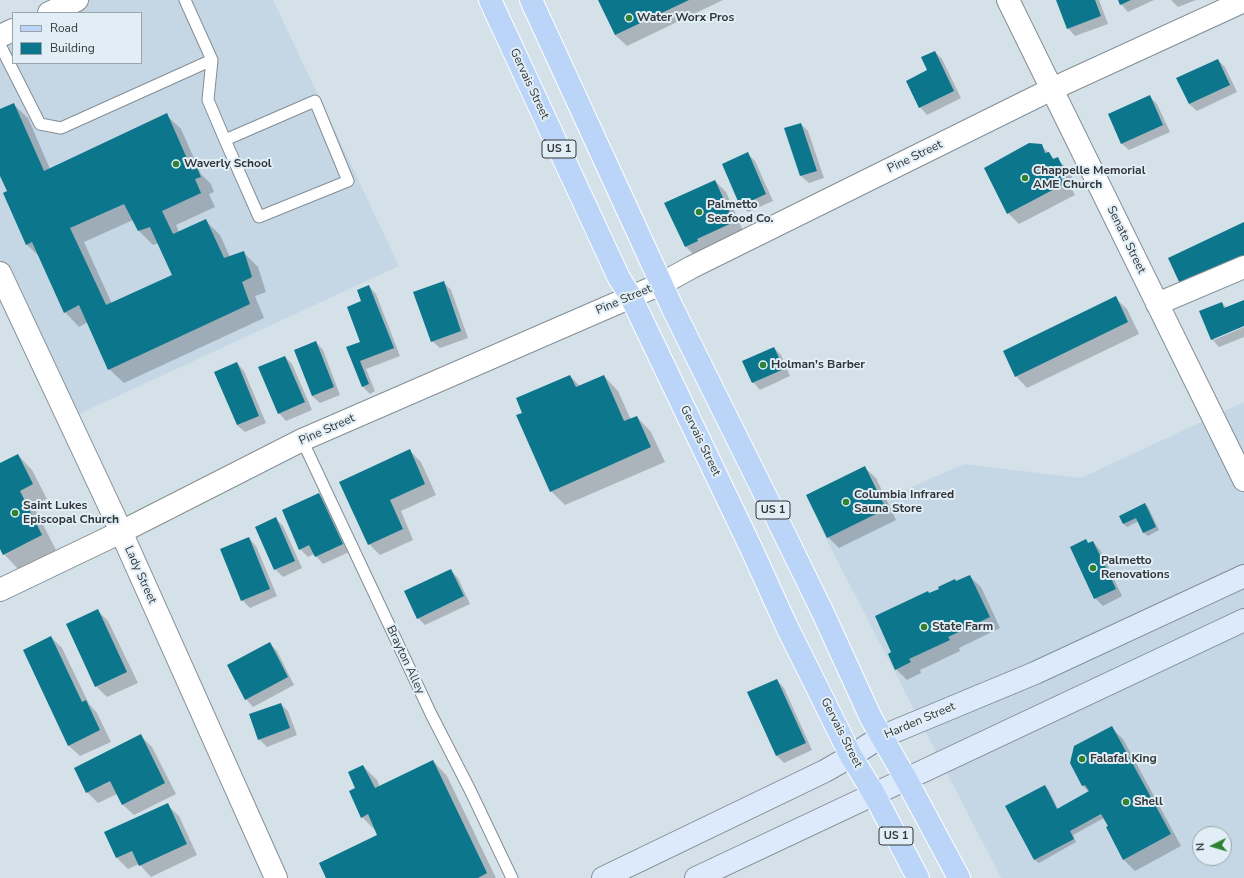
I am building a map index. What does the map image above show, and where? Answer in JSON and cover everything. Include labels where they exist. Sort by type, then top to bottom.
[{"type":"main road","name":"Gervais Street","points":[[490,0],[616,271],[631,297],[751,548],[787,627],[852,756],[874,794],[918,878]]},
{"type":"main road","name":"US 1","points":[[531,0],[653,263],[661,284],[783,531],[881,737]]},
{"type":"main road","name":"Harden Street","points":[[603,878],[825,771],[881,737],[1035,673],[1244,576]]},
{"type":"main road","points":[[696,878],[1244,620]]},
{"type":"main road","points":[[881,737],[906,779],[959,878]]},
{"type":"street","points":[[51,12],[77,0]]},
{"type":"street","name":"Senate Street","points":[[1008,0],[1244,480]]},
{"type":"street","name":"Pine Street","points":[[0,590],[121,532],[302,440],[661,284],[692,267],[1052,89],[1244,1]]},
{"type":"street","points":[[0,36],[12,30]]},
{"type":"street","points":[[1157,304],[1244,267]]},
{"type":"street","name":"Lady Street","points":[[0,273],[121,532],[276,878]]},
{"type":"lane","points":[[185,0],[212,60],[208,100],[225,140],[259,217],[348,181],[315,101],[225,140]]},
{"type":"lane","points":[[0,45],[40,124],[61,128],[212,60]]},
{"type":"lane","name":"Brayton Alley","points":[[302,440],[431,714],[470,790],[512,878]]},
{"type":"shaded area","name":"Waverly School","points":[[77,0],[273,0],[399,266],[68,419],[0,273],[0,36],[12,30],[12,64],[142,64],[142,12],[51,12]]},
{"type":"shaded area","points":[[1244,402],[1244,878],[1001,878],[820,527],[964,464],[1081,478]]},
{"type":"building","name":"Water Worx Pros","points":[[598,0],[689,0],[615,35]]},
{"type":"building","points":[[1056,0],[1095,0],[1101,16],[1067,29]]},
{"type":"building","points":[[1118,0],[1131,0],[1120,5]]},
{"type":"building","points":[[935,51],[954,91],[919,108],[906,81],[927,70],[921,57]]},
{"type":"building","points":[[1218,59],[1230,85],[1189,104],[1176,78]]},
{"type":"building","points":[[1150,95],[1163,125],[1121,144],[1108,114]]},
{"type":"building","points":[[14,103],[44,171],[167,113],[192,170],[197,168],[201,177],[195,179],[201,193],[162,211],[173,234],[206,219],[224,258],[244,251],[252,277],[242,282],[250,304],[108,370],[79,305],[64,313],[32,242],[26,245],[3,193],[7,191],[0,176],[0,109]],"holes":[[[124,204],[138,231],[150,227],[172,275],[106,305],[70,228]]]},
{"type":"building","points":[[801,123],[817,171],[800,176],[784,128]]},
{"type":"building","name":"Chappelle Memorial AME Church","points":[[1029,143],[1042,144],[1045,153],[1049,152],[1053,159],[1058,157],[1064,170],[1059,173],[1064,184],[1007,214],[984,168]]},
{"type":"building","points":[[748,152],[766,194],[740,206],[722,164]]},
{"type":"building","name":"Palmetto Seafood Co.","points":[[715,180],[734,222],[697,239],[698,241],[685,247],[664,203]]},
{"type":"building","points":[[1244,222],[1244,257],[1181,286],[1168,258]]},
{"type":"building","points":[[444,281],[461,331],[431,342],[413,292]]},
{"type":"building","points":[[369,285],[394,348],[360,361],[369,384],[362,387],[346,347],[360,342],[347,307],[361,301],[357,290]]},
{"type":"building","points":[[1116,296],[1128,322],[1015,377],[1003,351]]},
{"type":"building","points":[[1244,300],[1244,326],[1211,340],[1199,311],[1222,302],[1224,308]]},
{"type":"building","points":[[316,341],[334,387],[312,396],[294,350]]},
{"type":"building","name":"Holman's Barber","points":[[774,347],[784,369],[752,383],[742,361]]},
{"type":"building","points":[[285,356],[305,402],[278,414],[258,367]]},
{"type":"building","points":[[237,362],[259,416],[237,425],[214,372]]},
{"type":"building","points":[[570,375],[576,387],[604,375],[624,421],[637,416],[651,447],[550,492],[516,415],[522,413],[516,398]]},
{"type":"building","points":[[410,449],[425,484],[390,500],[403,529],[368,545],[339,482]]},
{"type":"building","name":"Saint Lukes Episcopal Church","points":[[18,454],[33,484],[20,491],[42,535],[3,555],[0,549],[0,463]]},
{"type":"building","name":"Columbia Infrared Sauna Store","points":[[865,466],[886,509],[827,538],[806,495]]},
{"type":"building","points":[[319,493],[343,544],[315,557],[309,545],[299,550],[282,510]]},
{"type":"building","points":[[1145,503],[1156,527],[1143,533],[1136,518],[1123,524],[1119,516]]},
{"type":"building","points":[[276,517],[295,561],[274,570],[255,527]]},
{"type":"building","points":[[249,537],[270,589],[241,601],[220,549]]},
{"type":"building","name":"Palmetto Renovations","points":[[1086,539],[1088,543],[1093,541],[1116,589],[1094,599],[1070,547]]},
{"type":"building","points":[[451,569],[464,596],[417,619],[404,591]]},
{"type":"building","name":"State Farm","points":[[970,575],[990,617],[948,637],[950,640],[909,659],[911,662],[895,670],[888,654],[891,652],[875,616],[928,591],[929,593],[939,589],[938,587],[955,579],[956,581]]},
{"type":"building","points":[[98,609],[127,672],[95,687],[66,624]]},
{"type":"building","points":[[51,636],[82,702],[86,700],[100,730],[68,746],[23,650]]},
{"type":"building","points":[[270,642],[288,677],[245,700],[227,665]]},
{"type":"building","points":[[777,679],[806,743],[776,756],[747,692]]},
{"type":"building","points":[[281,703],[290,728],[258,740],[249,714]]},
{"type":"building","name":"Shell","points":[[1112,726],[1171,834],[1123,860],[1101,814],[1070,831],[1074,839],[1034,860],[1005,806],[1045,785],[1057,809],[1089,791],[1085,785],[1082,786],[1070,763],[1074,746]]},
{"type":"building","points":[[141,734],[165,783],[122,805],[110,781],[86,793],[74,768]]},
{"type":"building","points":[[433,760],[487,873],[478,878],[326,878],[319,863],[377,835],[368,814],[361,818],[349,791],[355,788],[348,772],[363,765],[375,788]]},
{"type":"building","points":[[168,803],[187,844],[139,866],[132,851],[116,858],[104,832]]},
{"type":"place","name":"Water Worx Pros","points":[[629,18]]},
{"type":"place","name":"Waverly School","points":[[176,164]]},
{"type":"place","name":"Chappelle Memorial AME Church","points":[[1025,178]]},
{"type":"place","name":"Palmetto Seafood Co.","points":[[699,212]]},
{"type":"place","name":"Holman's Barber","points":[[763,365]]},
{"type":"place","name":"Columbia Infrared Sauna Store","points":[[846,502]]},
{"type":"place","name":"Saint Lukes Episcopal Church","points":[[15,513]]},
{"type":"place","name":"Palmetto Renovations","points":[[1093,568]]},
{"type":"place","name":"State Farm","points":[[924,627]]},
{"type":"place","name":"Falafal King","points":[[1082,759]]},
{"type":"place","name":"Shell","points":[[1126,802]]}]
